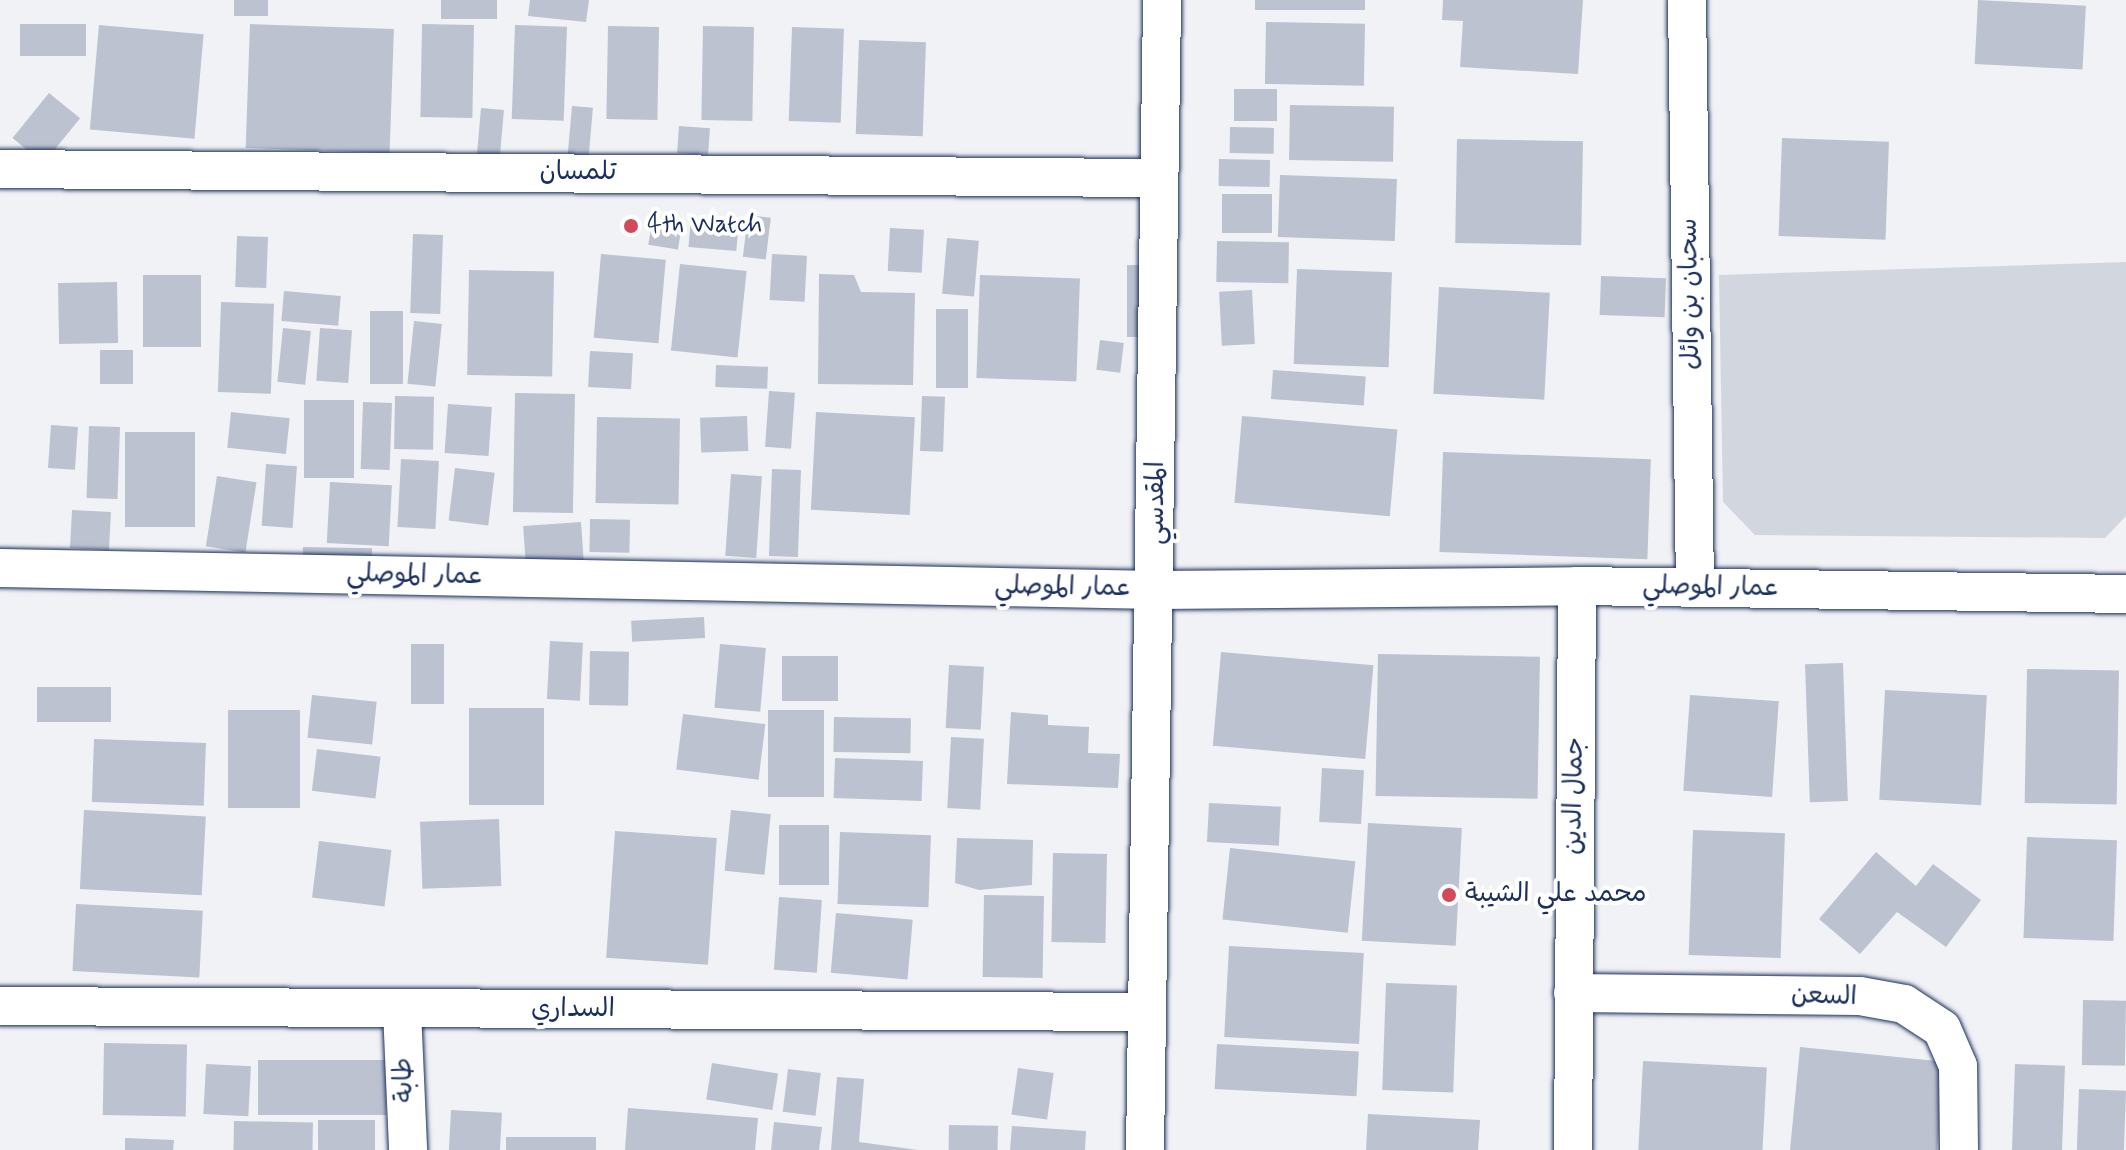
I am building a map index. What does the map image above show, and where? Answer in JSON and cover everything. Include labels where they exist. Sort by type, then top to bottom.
[{"type":"street","name":"المقدسي","points":[[1145,1150],[1157,590],[1156,178],[1162,0]]},
{"type":"street","name":"سحبان بن وائل","points":[[1687,0],[1695,587]]},
{"type":"street","name":"تلمسان","points":[[0,169],[1156,178]]},
{"type":"street","name":"عمار الموصلي","points":[[0,568],[1157,590],[1577,586],[2126,594]]},
{"type":"street","name":"جمال الدين","points":[[1573,1150],[1577,586]]},
{"type":"street","name":"السعن","points":[[1573,993],[1860,996],[1904,1004],[1942,1029],[1958,1066],[1959,1150]]},
{"type":"street","name":"السداري","points":[[0,1006],[1147,1012]]},
{"type":"street","name":"طابة","points":[[402,1010],[408,1150]]},
{"type":"shaded area","points":[[2126,262],[2126,516],[2105,538],[1755,535],[1723,502],[1719,275]]},
{"type":"building","points":[[234,0],[268,0],[268,16],[234,16]]},
{"type":"building","points":[[441,0],[497,0],[497,19],[441,19]]},
{"type":"building","points":[[530,0],[589,0],[586,22],[528,16]]},
{"type":"building","points":[[1255,0],[1365,0],[1365,10],[1255,10]]},
{"type":"building","points":[[1443,0],[1583,0],[1578,74],[1460,67],[1463,21],[1442,20]]},
{"type":"building","points":[[1978,0],[2086,6],[2083,70],[1975,64]]},
{"type":"building","points":[[1266,22],[1365,24],[1364,86],[1265,84]]},
{"type":"building","points":[[20,24],[86,24],[86,56],[20,56]]},
{"type":"building","points":[[250,24],[394,29],[390,153],[246,148]]},
{"type":"building","points":[[422,24],[474,25],[472,118],[420,117]]},
{"type":"building","points":[[99,25],[204,34],[194,139],[90,130]]},
{"type":"building","points":[[515,25],[567,27],[564,121],[512,119]]},
{"type":"building","points":[[608,26],[659,27],[657,120],[606,119]]},
{"type":"building","points":[[703,26],[754,27],[752,121],[701,120]]},
{"type":"building","points":[[792,27],[844,29],[841,123],[789,121]]},
{"type":"building","points":[[859,40],[926,42],[923,136],[856,134]]},
{"type":"building","points":[[1234,89],[1277,89],[1277,121],[1234,121]]},
{"type":"building","points":[[49,93],[80,118],[44,163],[12,138]]},
{"type":"building","points":[[1290,105],[1394,107],[1393,162],[1289,160]]},
{"type":"building","points":[[572,106],[593,108],[589,156],[568,154]]},
{"type":"building","points":[[481,108],[504,110],[500,158],[477,156]]},
{"type":"building","points":[[679,126],[710,128],[708,155],[677,153]]},
{"type":"building","points":[[1230,127],[1274,128],[1274,154],[1230,153]]},
{"type":"building","points":[[1782,138],[1889,142],[1886,240],[1779,236]]},
{"type":"building","points":[[1457,139],[1583,141],[1581,245],[1455,243]]},
{"type":"building","points":[[1219,159],[1270,160],[1270,187],[1219,186]]},
{"type":"building","points":[[1280,175],[1397,179],[1395,241],[1278,237]]},
{"type":"building","points":[[1222,194],[1272,194],[1272,233],[1222,233]]},
{"type":"building","points":[[748,215],[771,218],[766,259],[743,257]]},
{"type":"building","points":[[691,218],[739,222],[736,251],[688,247]]},
{"type":"building","points":[[651,228],[681,233],[678,249],[648,245]]},
{"type":"building","points":[[890,228],[924,230],[922,273],[888,271]]},
{"type":"building","points":[[413,234],[443,235],[440,314],[410,313]]},
{"type":"building","points":[[237,236],[268,237],[266,288],[235,287]]},
{"type":"building","points":[[947,238],[979,241],[974,297],[942,294]]},
{"type":"building","points":[[1217,241],[1289,242],[1288,283],[1216,282]]},
{"type":"building","points":[[601,254],[666,260],[658,343],[594,338]]},
{"type":"building","points":[[772,254],[807,256],[805,302],[770,300]]},
{"type":"building","points":[[680,264],[747,271],[738,358],[671,351]]},
{"type":"building","points":[[1127,265],[1149,265],[1149,337],[1127,337]]},
{"type":"building","points":[[1297,269],[1392,272],[1389,367],[1294,364]]},
{"type":"building","points":[[469,270],[554,271],[552,376],[467,375]]},
{"type":"building","points":[[819,274],[854,275],[861,292],[915,293],[913,385],[818,384]]},
{"type":"building","points":[[143,275],[201,275],[201,347],[143,347]]},
{"type":"building","points":[[980,275],[1080,278],[1076,381],[976,378]]},
{"type":"building","points":[[1601,276],[1666,278],[1665,317],[1600,315]]},
{"type":"building","points":[[117,282],[118,343],[59,344],[58,283]]},
{"type":"building","points":[[1439,287],[1550,293],[1544,400],[1433,394]]},
{"type":"building","points":[[1252,290],[1255,344],[1222,346],[1219,292]]},
{"type":"building","points":[[284,291],[341,296],[338,326],[281,321]]},
{"type":"building","points":[[221,302],[274,304],[271,394],[218,392]]},
{"type":"building","points":[[936,309],[968,309],[968,388],[936,388]]},
{"type":"building","points":[[370,311],[403,311],[403,384],[370,384]]},
{"type":"building","points":[[414,321],[442,324],[435,387],[407,384]]},
{"type":"building","points":[[283,328],[311,331],[305,385],[277,382]]},
{"type":"building","points":[[320,328],[352,330],[348,383],[316,381]]},
{"type":"building","points":[[1100,340],[1124,343],[1120,373],[1096,370]]},
{"type":"building","points":[[100,350],[133,350],[133,384],[100,384]]},
{"type":"building","points":[[590,351],[633,353],[631,389],[588,387]]},
{"type":"building","points":[[716,365],[768,367],[767,389],[715,387]]},
{"type":"building","points":[[1273,370],[1366,376],[1364,405],[1271,399]]},
{"type":"building","points":[[769,391],[795,393],[791,449],[765,447]]},
{"type":"building","points":[[515,393],[575,394],[573,513],[513,512]]},
{"type":"building","points":[[395,396],[434,397],[433,450],[394,449]]},
{"type":"building","points":[[922,396],[945,397],[943,452],[920,451]]},
{"type":"building","points":[[304,400],[354,400],[354,478],[304,478]]},
{"type":"building","points":[[363,402],[392,403],[390,470],[361,469]]},
{"type":"building","points":[[448,404],[492,407],[488,456],[445,453]]},
{"type":"building","points":[[231,412],[290,418],[286,454],[227,448]]},
{"type":"building","points":[[816,412],[915,417],[910,515],[811,510]]},
{"type":"building","points":[[747,416],[748,451],[701,453],[700,418]]},
{"type":"building","points":[[1242,416],[1397,430],[1390,516],[1234,503]]},
{"type":"building","points":[[597,417],[680,418],[678,504],[595,503]]},
{"type":"building","points":[[51,425],[78,427],[75,470],[48,468]]},
{"type":"building","points":[[89,426],[120,427],[117,499],[86,498]]},
{"type":"building","points":[[125,432],[195,432],[195,527],[125,527]]},
{"type":"building","points":[[1443,452],[1651,459],[1647,559],[1440,552]]},
{"type":"building","points":[[401,459],[439,461],[435,529],[397,527]]},
{"type":"building","points":[[266,464],[297,466],[293,528],[262,526]]},
{"type":"building","points":[[455,468],[495,473],[488,525],[449,521]]},
{"type":"building","points":[[772,469],[801,470],[798,557],[769,556]]},
{"type":"building","points":[[731,474],[762,476],[756,558],[725,556]]},
{"type":"building","points":[[217,476],[257,482],[245,552],[206,546]]},
{"type":"building","points":[[330,482],[392,485],[389,546],[327,543]]},
{"type":"building","points":[[72,510],[111,512],[109,550],[70,548]]},
{"type":"building","points":[[590,519],[630,520],[629,553],[589,552]]},
{"type":"building","points":[[581,522],[584,565],[526,569],[523,526]]},
{"type":"building","points":[[303,547],[372,548],[372,567],[303,566]]},
{"type":"building","points":[[704,617],[705,638],[632,642],[631,621]]},
{"type":"building","points":[[550,641],[583,643],[580,701],[547,699]]},
{"type":"building","points":[[411,644],[444,644],[444,704],[411,704]]},
{"type":"building","points":[[720,644],[766,648],[760,712],[714,708]]},
{"type":"building","points":[[590,651],[629,652],[628,706],[589,705]]},
{"type":"building","points":[[1221,652],[1373,665],[1365,759],[1213,746]]},
{"type":"building","points":[[1378,654],[1540,657],[1537,799],[1376,796]]},
{"type":"building","points":[[782,656],[838,656],[838,701],[782,701]]},
{"type":"building","points":[[1843,663],[1848,801],[1810,802],[1805,664]]},
{"type":"building","points":[[949,665],[984,667],[981,730],[946,728]]},
{"type":"building","points":[[2027,669],[2119,671],[2117,805],[2025,803]]},
{"type":"building","points":[[37,687],[111,687],[111,722],[37,722]]},
{"type":"building","points":[[1885,690],[1987,695],[1981,805],[1879,800]]},
{"type":"building","points":[[312,695],[377,702],[372,745],[308,738]]},
{"type":"building","points":[[1690,695],[1779,701],[1772,797],[1683,791]]},
{"type":"building","points":[[469,708],[544,708],[544,805],[469,805]]},
{"type":"building","points":[[228,710],[300,710],[300,808],[228,808]]},
{"type":"building","points":[[768,710],[824,710],[824,797],[768,797]]},
{"type":"building","points":[[1011,712],[1048,715],[1048,725],[1089,727],[1088,753],[1120,754],[1118,788],[1007,784]]},
{"type":"building","points":[[683,714],[765,724],[759,780],[676,770]]},
{"type":"building","points":[[834,717],[911,718],[910,753],[833,752]]},
{"type":"building","points":[[951,737],[984,739],[980,810],[947,808]]},
{"type":"building","points":[[94,739],[206,743],[204,806],[92,802]]},
{"type":"building","points":[[317,749],[381,757],[375,798],[312,791]]},
{"type":"building","points":[[835,758],[923,761],[922,801],[834,798]]},
{"type":"building","points":[[1322,768],[1364,770],[1361,824],[1319,822]]},
{"type":"building","points":[[1209,803],[1281,807],[1279,846],[1207,842]]},
{"type":"building","points":[[84,810],[206,816],[202,895],[80,889]]},
{"type":"building","points":[[731,810],[771,814],[764,875],[725,871]]},
{"type":"building","points":[[499,819],[501,886],[422,889],[420,822]]},
{"type":"building","points":[[1368,823],[1462,828],[1456,946],[1362,941]]},
{"type":"building","points":[[779,825],[829,825],[829,885],[779,885]]},
{"type":"building","points":[[1693,830],[1785,833],[1781,958],[1689,955]]},
{"type":"building","points":[[615,831],[717,838],[708,965],[606,958]]},
{"type":"building","points":[[840,832],[931,835],[928,907],[837,904]]},
{"type":"building","points":[[2027,837],[2117,840],[2113,941],[2023,938]]},
{"type":"building","points":[[957,838],[1033,840],[1032,885],[979,890],[955,883]]},
{"type":"building","points":[[319,841],[391,850],[385,906],[312,898]]},
{"type":"building","points":[[1230,848],[1355,861],[1348,933],[1222,920]]},
{"type":"building","points":[[1876,852],[1916,886],[1933,864],[1981,900],[1946,947],[1897,912],[1860,954],[1819,919]]},
{"type":"building","points":[[1053,853],[1107,854],[1105,943],[1051,942]]},
{"type":"building","points":[[984,895],[1044,896],[1043,978],[983,977]]},
{"type":"building","points":[[779,897],[822,900],[817,973],[774,970]]},
{"type":"building","points":[[76,904],[203,911],[199,978],[72,971]]},
{"type":"building","points":[[836,913],[913,920],[907,979],[831,973]]},
{"type":"building","points":[[1229,946],[1364,953],[1359,1044],[1224,1037]]},
{"type":"building","points":[[1386,983],[1457,985],[1453,1092],[1382,1090]]},
{"type":"building","points":[[2083,1000],[2126,1001],[2125,1066],[2082,1065]]},
{"type":"building","points":[[104,1043],[187,1044],[186,1116],[103,1115]]},
{"type":"building","points":[[1217,1044],[1359,1051],[1356,1096],[1215,1089]]},
{"type":"building","points":[[1800,1047],[1946,1062],[1937,1150],[1790,1150]]},
{"type":"building","points":[[258,1060],[386,1060],[386,1115],[258,1115]]},
{"type":"building","points":[[1643,1061],[1767,1067],[1763,1150],[1638,1150]]},
{"type":"building","points":[[712,1063],[778,1073],[772,1110],[706,1100]]},
{"type":"building","points":[[206,1064],[251,1066],[248,1116],[203,1114]]},
{"type":"building","points":[[2015,1064],[2065,1066],[2062,1150],[2012,1150]]},
{"type":"building","points":[[1018,1068],[1054,1073],[1047,1120],[1011,1115]]},
{"type":"building","points":[[788,1069],[821,1073],[816,1116],[783,1112]]},
{"type":"building","points":[[837,1077],[864,1079],[859,1142],[918,1150],[831,1150]]},
{"type":"building","points":[[2079,1089],[2126,1091],[2124,1150],[2077,1150]]},
{"type":"building","points":[[628,1108],[758,1118],[755,1150],[625,1150]]},
{"type":"building","points":[[451,1110],[502,1113],[500,1150],[449,1150]]},
{"type":"building","points":[[1368,1114],[1480,1120],[1478,1150],[1366,1150]]},
{"type":"building","points":[[318,1120],[375,1120],[375,1150],[318,1150]]},
{"type":"building","points":[[234,1121],[313,1122],[313,1150],[233,1150]]},
{"type":"building","points":[[774,1122],[822,1127],[819,1150],[771,1150]]},
{"type":"building","points":[[949,1125],[998,1126],[998,1150],[949,1150]]},
{"type":"building","points":[[1012,1126],[1086,1131],[1085,1150],[1010,1150]]},
{"type":"building","points":[[506,1137],[596,1137],[596,1150],[506,1150]]},
{"type":"building","points":[[125,1138],[174,1140],[173,1150],[125,1150]]},
{"type":"place","name":"4th Watch","points":[[631,226]]},
{"type":"place","name":"محمد علي الشيبة","points":[[1449,895]]}]
